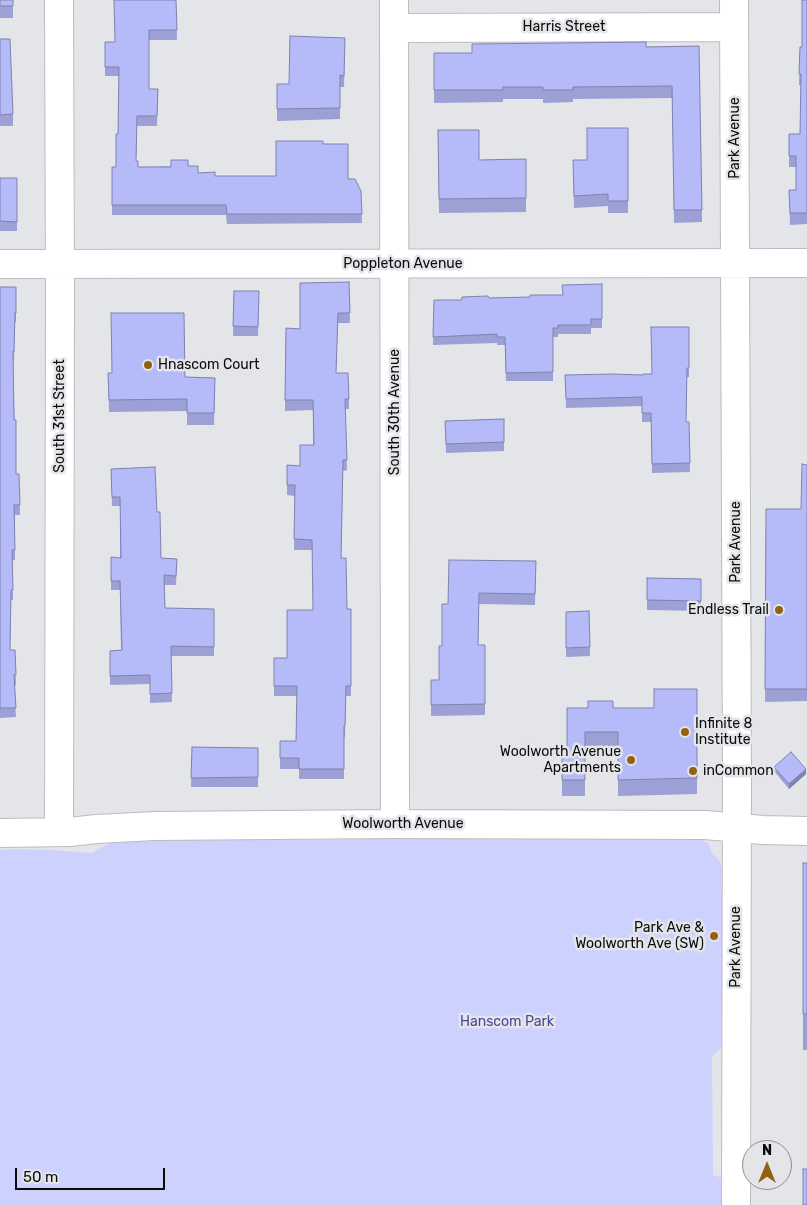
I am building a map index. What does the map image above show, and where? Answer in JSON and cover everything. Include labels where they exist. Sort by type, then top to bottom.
[{"type":"street","name":"South 31st Street","points":[[59,0],[59,832]]},
{"type":"street","name":"South 30th Avenue","points":[[394,0],[395,824]]},
{"type":"street","name":"Park Avenue","points":[[734,0],[737,828],[736,1205]]},
{"type":"street","name":"Harris Street","points":[[394,28],[734,27]]},
{"type":"street","name":"Poppleton Avenue","points":[[0,264],[807,262]]},
{"type":"street","name":"Woolworth Avenue","points":[[0,833],[59,832],[154,826],[395,824],[705,824],[763,830],[807,830]]},
{"type":"green space","name":"Hanscom Park","points":[[154,832],[251,837],[255,840],[346,840],[348,835],[437,836],[462,839],[698,838],[709,844],[712,854],[718,858],[726,877],[723,1045],[712,1057],[713,1175],[723,1178],[731,1205],[0,1205],[0,850],[52,850],[92,853],[116,841],[135,841]]},
{"type":"building","points":[[0,0],[13,0],[13,6],[0,6]]},
{"type":"building","points":[[114,0],[176,0],[177,30],[149,30],[149,89],[158,89],[157,116],[137,116],[136,161],[138,161],[138,167],[171,167],[171,160],[188,160],[188,166],[198,166],[198,173],[215,172],[215,176],[276,176],[276,141],[323,141],[323,144],[348,144],[348,179],[355,179],[361,191],[362,214],[227,214],[226,205],[112,205],[112,167],[116,167],[116,134],[118,134],[119,67],[105,67],[105,42],[115,42]]},
{"type":"building","points":[[802,0],[807,0],[807,213],[790,213],[789,190],[796,190],[796,156],[789,156],[789,134],[800,134],[801,74],[799,74],[800,47],[802,47]]},
{"type":"building","points":[[290,36],[345,38],[344,76],[340,75],[340,108],[277,109],[277,84],[289,84]]},
{"type":"building","points":[[0,39],[10,39],[13,114],[0,115]]},
{"type":"building","points":[[646,42],[646,47],[699,46],[702,210],[674,210],[672,86],[573,87],[573,90],[543,90],[543,87],[503,87],[503,90],[434,90],[434,53],[472,53],[472,44]]},
{"type":"building","points":[[587,128],[628,128],[628,201],[608,201],[608,194],[574,196],[573,160],[587,160]]},
{"type":"building","points":[[438,130],[479,130],[479,160],[526,159],[526,198],[439,199]]},
{"type":"building","points":[[0,178],[17,178],[17,222],[0,221]]},
{"type":"building","points":[[349,282],[350,313],[338,313],[336,373],[348,373],[349,399],[345,399],[347,460],[343,460],[341,558],[346,558],[347,609],[351,609],[351,686],[346,686],[344,769],[299,769],[299,758],[280,758],[280,741],[296,741],[297,686],[274,686],[274,658],[287,658],[287,610],[313,610],[312,540],[294,539],[295,485],[287,485],[287,465],[300,466],[300,445],[314,445],[313,400],[285,400],[286,328],[300,329],[300,283]]},
{"type":"building","points":[[602,284],[602,319],[591,319],[591,325],[558,325],[558,328],[553,328],[553,372],[506,373],[505,337],[497,337],[497,334],[433,337],[434,300],[462,300],[462,297],[488,296],[489,298],[563,295],[562,285]]},
{"type":"building","points":[[0,287],[16,287],[13,351],[14,420],[16,420],[16,474],[19,474],[20,505],[14,505],[15,550],[12,550],[13,590],[11,590],[10,650],[15,650],[16,708],[0,708]]},
{"type":"building","points":[[234,291],[259,291],[258,327],[233,326]]},
{"type":"building","points":[[111,313],[184,313],[185,377],[215,378],[214,413],[187,413],[187,399],[109,400],[108,373],[112,373]]},
{"type":"building","points":[[651,327],[689,327],[686,422],[689,422],[690,463],[652,464],[651,413],[642,413],[642,397],[566,399],[565,375],[652,374]]},
{"type":"building","points":[[504,419],[504,442],[446,444],[445,421]]},
{"type":"building","points":[[802,464],[807,465],[807,689],[765,689],[766,509],[801,509]]},
{"type":"building","points":[[155,467],[157,512],[160,512],[161,558],[177,559],[176,576],[164,575],[165,608],[214,609],[214,647],[171,646],[172,693],[150,694],[150,675],[110,676],[110,651],[122,650],[120,581],[111,581],[111,557],[121,558],[120,497],[112,497],[111,469]]},
{"type":"building","points":[[449,560],[536,561],[535,594],[479,593],[478,645],[485,645],[485,704],[431,705],[431,680],[439,680],[439,646],[442,646],[442,604],[448,604]]},
{"type":"building","points":[[647,578],[701,579],[701,601],[647,600]]},
{"type":"building","points":[[589,611],[590,647],[566,648],[566,612]]},
{"type":"building","points":[[654,689],[697,689],[697,778],[618,780],[618,732],[585,732],[585,780],[562,780],[562,756],[567,756],[567,708],[588,708],[588,701],[613,701],[613,708],[654,708]]},
{"type":"building","points":[[192,747],[258,748],[258,777],[191,778]]},
{"type":"building","points":[[791,752],[806,769],[789,784],[774,767]]},
{"type":"building","points":[[803,863],[807,863],[807,1014],[803,1014]]},
{"type":"building","points":[[803,1169],[807,1169],[807,1205],[803,1205]]},
{"type":"place","name":"Hnascom Court","points":[[148,365]]},
{"type":"place","name":"Endless Trail","points":[[779,610]]},
{"type":"place","name":"Infinite 8 Institute","points":[[685,732]]},
{"type":"place","name":"Woolworth Avenue Apartments","points":[[631,760]]},
{"type":"place","name":"inCommon","points":[[693,771]]},
{"type":"place","name":"Park Ave & Woolworth Ave (SW)","points":[[714,936]]}]
